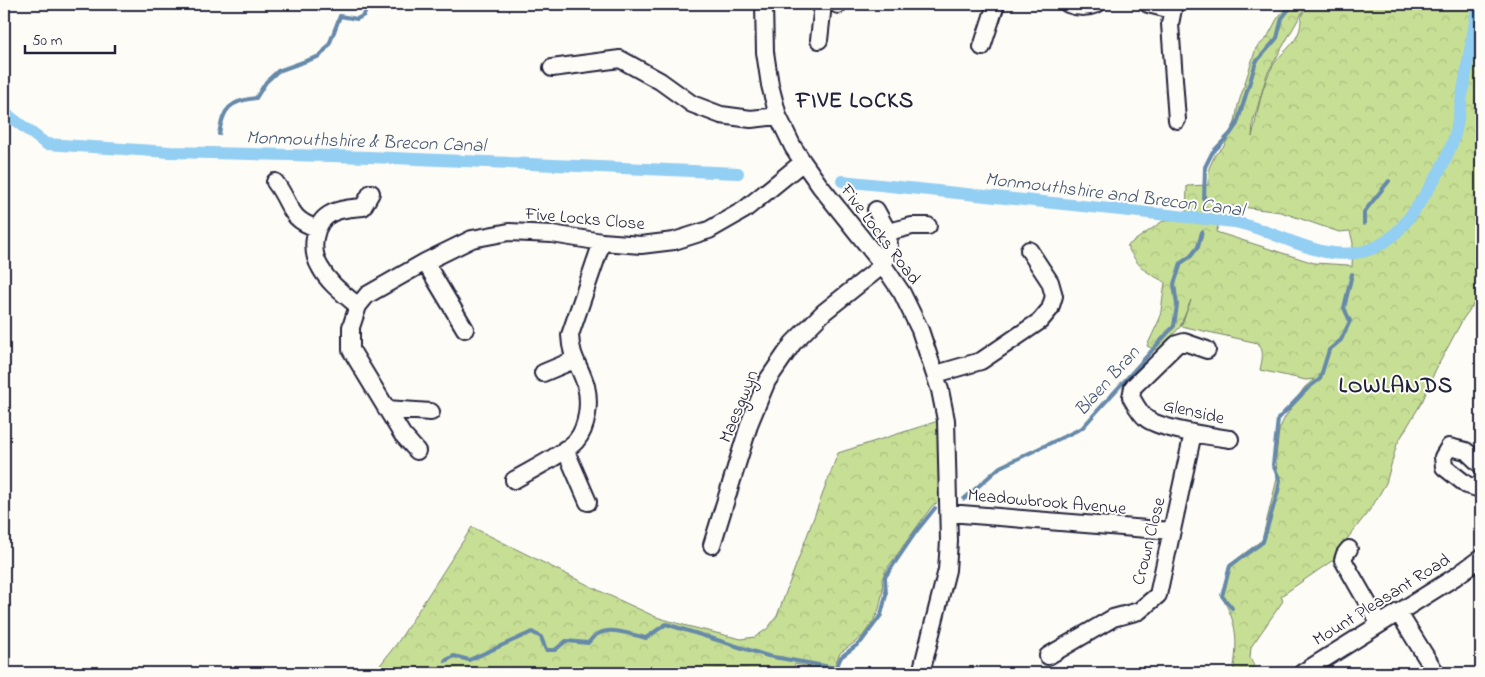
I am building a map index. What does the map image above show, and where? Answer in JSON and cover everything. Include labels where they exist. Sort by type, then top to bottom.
[{"type":"street","name":"Five Locks Road","points":[[764,4],[765,52],[770,85],[778,116],[793,147],[803,162],[883,265],[902,293],[936,374],[946,420],[949,541],[946,570],[921,673]]},
{"type":"street","points":[[819,40],[833,4]]},
{"type":"street","points":[[982,47],[996,4]]},
{"type":"street","points":[[1068,4],[1088,7],[1097,4]]},
{"type":"street","points":[[1148,4],[1173,7],[1170,24],[1177,120]]},
{"type":"street","points":[[552,68],[620,59],[660,82],[692,104],[721,115],[750,119],[778,116]]},
{"type":"street","name":"Five Locks Close","points":[[358,306],[375,290],[425,262],[472,239],[508,232],[552,234],[602,242],[641,245],[674,241],[709,230],[744,210],[803,162]]},
{"type":"street","points":[[275,182],[297,220],[317,228]]},
{"type":"street","points":[[371,193],[363,207],[334,212],[325,217],[317,228],[314,246],[319,266],[333,285],[358,306],[352,327],[351,350],[402,434],[417,451]]},
{"type":"street","points":[[876,210],[888,232],[889,247],[883,265]]},
{"type":"street","points":[[888,232],[912,226],[928,226]]},
{"type":"street","points":[[514,480],[576,440],[588,415],[586,386],[570,348],[570,334],[602,242]]},
{"type":"street","points":[[936,374],[981,361],[1040,321],[1050,310],[1054,296],[1050,282],[1029,250]]},
{"type":"street","points":[[425,262],[465,329]]},
{"type":"street","name":"Maesgwyn","points":[[712,545],[750,422],[767,382],[794,343],[818,318],[883,265]]},
{"type":"street","name":"Glenside","points":[[1207,350],[1184,342],[1177,344],[1133,387],[1131,397],[1145,418],[1155,423],[1193,433],[1230,439]]},
{"type":"street","points":[[543,373],[574,360]]},
{"type":"street","points":[[386,409],[432,412]]},
{"type":"street","name":"Crown Close","points":[[1048,656],[1113,618],[1139,611],[1158,594],[1193,433]]},
{"type":"street","points":[[1480,462],[1466,451],[1449,447],[1443,457],[1444,468],[1467,485],[1477,488],[1481,482]]},
{"type":"street","points":[[564,449],[588,502]]},
{"type":"street","name":"Meadowbrook Avenue","points":[[949,513],[1172,532]]},
{"type":"street","points":[[1349,549],[1343,560],[1379,623]]},
{"type":"street","name":"Mount Pleasant Road","points":[[1302,673],[1455,577],[1481,558]]},
{"type":"street","points":[[1398,612],[1436,673]]},
{"type":"green space","points":[[1288,4],[1307,4],[1267,74],[1253,123],[1252,137],[1263,89],[1270,71],[1296,38],[1300,29],[1302,15],[1312,4],[1481,4],[1481,294],[1463,319],[1435,371],[1423,400],[1397,444],[1386,483],[1372,507],[1340,548],[1336,558],[1281,596],[1283,601],[1251,647],[1250,658],[1258,673],[1233,673],[1236,652],[1234,624],[1221,596],[1229,565],[1262,540],[1277,479],[1276,457],[1279,430],[1304,388],[1314,379],[1306,380],[1260,370],[1262,352],[1258,343],[1181,326],[1191,300],[1180,327],[1158,351],[1147,346],[1160,318],[1165,282],[1143,268],[1127,246],[1163,221],[1186,220],[1187,186],[1208,185],[1209,168],[1215,155],[1224,146],[1235,122],[1238,105],[1256,48],[1267,38]],"holes":[[[1226,205],[1281,212],[1339,232],[1350,231],[1353,243],[1352,267],[1348,265],[1314,263],[1216,232]]]},
{"type":"green space","points":[[938,421],[940,501],[932,506],[886,570],[882,579],[883,590],[879,609],[874,620],[862,637],[840,653],[832,671],[795,664],[793,673],[374,673],[398,642],[472,527],[656,617],[741,639],[755,637],[767,629],[777,616],[838,453]]},
{"type":"waterway","points":[[219,134],[223,118],[229,107],[240,101],[256,98],[266,82],[278,71],[320,56],[329,45],[340,16],[357,19],[364,15],[369,4]]},
{"type":"waterway","name":"Blaen Bran","points":[[1204,201],[1205,167],[1212,153],[1237,124],[1256,62],[1277,38],[1282,18],[1293,4]]},
{"type":"waterway","name":"Monmouthshire and Brecon Canal","points":[[842,181],[1235,222],[1326,252],[1359,253],[1373,249],[1385,242],[1406,222],[1434,180],[1446,157],[1456,131],[1478,4]]},
{"type":"waterway","name":"Monmouthshire & Brecon Canal","points":[[4,112],[46,144],[170,152],[370,157],[738,173]]},
{"type":"waterway","points":[[1364,224],[1364,212],[1389,181]]},
{"type":"waterway","name":"Blaen Bran","points":[[964,499],[1000,467],[1082,428],[1174,326],[1177,305],[1174,284],[1181,263],[1191,256],[1198,247],[1202,232]]},
{"type":"waterway","points":[[1232,608],[1222,596],[1230,566],[1263,542],[1278,491],[1280,480],[1273,465],[1278,419],[1308,388],[1320,379],[1329,350],[1341,340],[1350,321],[1344,308],[1352,274]]},
{"type":"waterway","name":"Blaen Bran","points":[[834,673],[841,657],[861,642],[881,615],[886,595],[885,577],[915,533],[935,508]]},
{"type":"waterway","points":[[445,661],[454,656],[469,660],[532,632],[541,637],[546,650],[555,650],[566,641],[588,643],[600,633],[607,631],[622,632],[646,638],[666,624],[768,656],[836,668]]},
{"type":"district","name":"FIVE LOCKS","points":[[855,99]]},
{"type":"district","name":"LOWLANDS","points":[[1396,384]]}]
